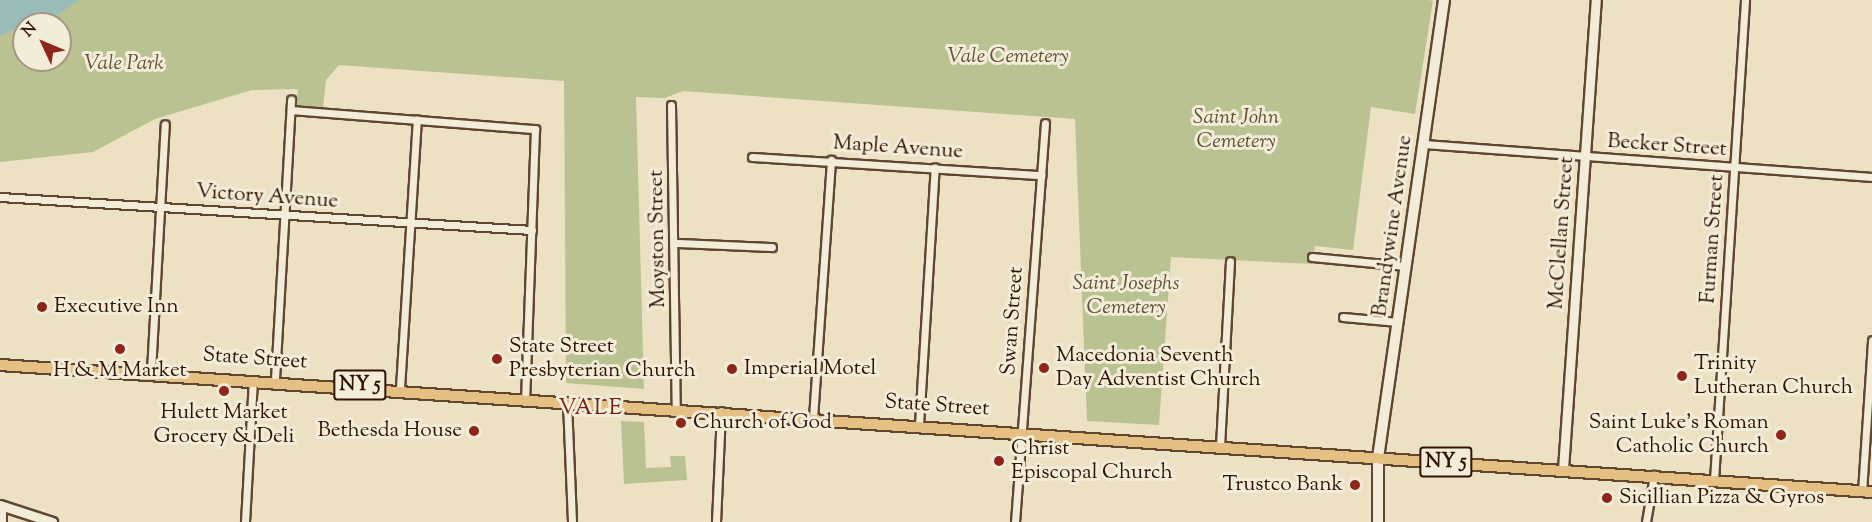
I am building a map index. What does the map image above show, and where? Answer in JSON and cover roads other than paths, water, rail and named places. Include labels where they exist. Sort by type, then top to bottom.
[{"type":"main road","name":"Brandywine Avenue","points":[[1378,522],[1378,458],[1444,0]]},
{"type":"main road","name":"State Street","points":[[0,365],[275,379],[1378,458],[1654,475],[1867,492]]},
{"type":"street","name":"McClellan Street","points":[[1563,469],[1596,0]]},
{"type":"street","name":"Furman Street","points":[[1714,480],[1745,0]]},
{"type":"street","points":[[275,379],[291,99]]},
{"type":"street","name":"Moyston Street","points":[[671,105],[676,243],[676,407]]},
{"type":"street","points":[[291,110],[535,129],[525,398]]},
{"type":"street","points":[[400,388],[417,120]]},
{"type":"street","name":"Swan Street","points":[[1015,522],[1046,123]]},
{"type":"street","points":[[152,371],[165,124]]},
{"type":"street","name":"Becker Street","points":[[1425,144],[1872,177]]},
{"type":"street","name":"Maple Avenue","points":[[753,158],[831,160],[1041,175]]},
{"type":"street","points":[[813,418],[831,160]]},
{"type":"street","points":[[919,425],[935,167]]},
{"type":"street","name":"Victory Avenue","points":[[0,197],[532,230]]},
{"type":"street","points":[[676,243],[772,247]]},
{"type":"street","points":[[1312,257],[1406,266]]},
{"type":"street","points":[[1221,446],[1230,261]]},
{"type":"street","points":[[1343,317],[1398,322]]},
{"type":"street","points":[[1867,492],[1872,340]]},
{"type":"street","points":[[245,522],[254,378]]},
{"type":"street","points":[[567,401],[572,522]]},
{"type":"street","points":[[716,522],[721,411]]},
{"type":"street","points":[[1646,522],[1654,475]]},
{"type":"street","points":[[2,522],[1,505],[52,522]]},
{"type":"water","points":[[0,0],[80,0],[61,12],[12,12],[12,30],[0,36]]},
{"type":"place","name":"Executive Inn","points":[[42,307]]},
{"type":"place","name":"H & M Market","points":[[120,349]]},
{"type":"place","name":"State Street Presbyterian Church","points":[[497,359]]},
{"type":"place","name":"Macedonia Seventh Day Adventist Church","points":[[1044,368]]},
{"type":"place","name":"Imperial Motel","points":[[732,369]]},
{"type":"place","name":"Trinity Lutheran Church","points":[[1682,376]]},
{"type":"place","name":"Hulett Market Grocery & Deli","points":[[224,391]]},
{"type":"place","name":"Church of God","points":[[681,423]]},
{"type":"place","name":"Bethesda House","points":[[474,431]]},
{"type":"place","name":"Saint Luke's Roman Catholic Church","points":[[1781,435]]},
{"type":"place","name":"Christ Episcopal Church","points":[[999,461]]},
{"type":"place","name":"Trustco Bank","points":[[1355,485]]},
{"type":"place","name":"Sicillian Pizza & Gyros","points":[[1607,498]]},
{"type":"district","name":"VALE","points":[[591,410]]},
{"type":"park label","name":"Vale Cemetery","points":[[1008,57]]},
{"type":"park label","name":"Vale Park","points":[[124,64]]},
{"type":"park label","name":"Saint John Cemetery","points":[[1236,130]]},
{"type":"park label","name":"Saint Josephs Cemetery","points":[[1126,296]]}]
